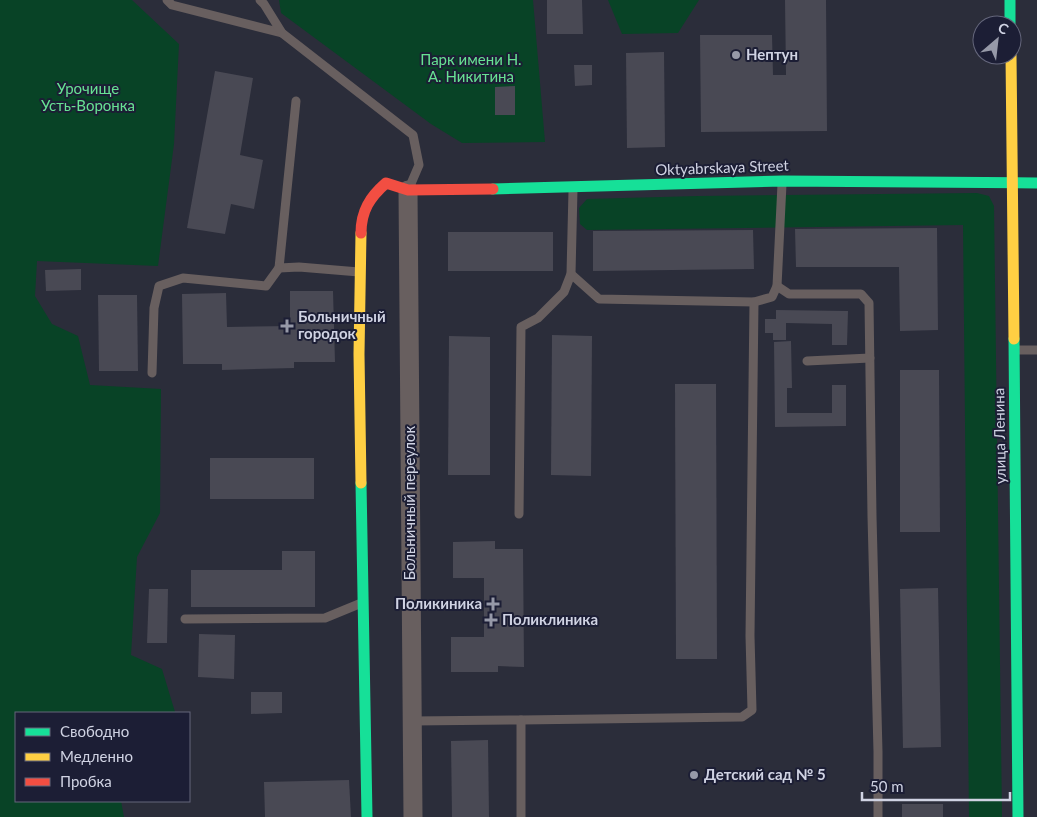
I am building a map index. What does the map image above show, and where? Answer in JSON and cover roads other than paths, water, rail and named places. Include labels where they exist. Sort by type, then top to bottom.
[{"type":"street","points":[[1010,0],[1010,15]]},
{"type":"street","name":"улица Ленина","points":[[1011,65],[1018,817]]},
{"type":"street","name":"Oktyabrskaya Street","points":[[360,272],[361,222],[364,207],[386,183],[408,190],[573,188],[783,181],[1037,183]]},
{"type":"street","name":"Больничный переулок","points":[[408,190],[413,817]]},
{"type":"street","points":[[360,272],[359,354],[367,817]]},
{"type":"lane","points":[[167,0],[172,5],[282,33]]},
{"type":"lane","points":[[260,0],[282,33],[413,135],[419,165],[408,190]]},
{"type":"lane","points":[[152,373],[154,308],[159,286],[183,278],[266,286],[279,268],[296,101]]},
{"type":"lane","points":[[571,274],[599,299],[754,302],[772,296],[777,286],[783,181]]},
{"type":"lane","points":[[519,514],[521,327],[538,318],[564,292],[571,274],[573,188]]},
{"type":"lane","points":[[279,268],[299,267],[360,272]]},
{"type":"lane","points":[[777,286],[788,294],[861,294],[869,303],[878,817]]},
{"type":"lane","points":[[412,721],[742,717],[752,710],[750,636],[754,302]]},
{"type":"lane","points":[[1014,350],[1037,350]]},
{"type":"lane","points":[[807,362],[870,358]]},
{"type":"lane","points":[[185,619],[325,618],[364,602]]},
{"type":"lane","points":[[521,720],[521,817]]},
{"type":"place","name":"Нептун","points":[[736,55]]},
{"type":"place","name":"Больничный городок","points":[[287,326]]},
{"type":"place","name":"Поликиника","points":[[493,604]]},
{"type":"place","name":"Поликлиника","points":[[491,620]]},
{"type":"place","name":"Детский сад № 5","points":[[694,775]]},
{"type":"park label","name":"Парк имени Н. А. Никитина","points":[[471,68]]},
{"type":"park label","name":"Урочище Усть-Воронка","points":[[88,98]]}]
